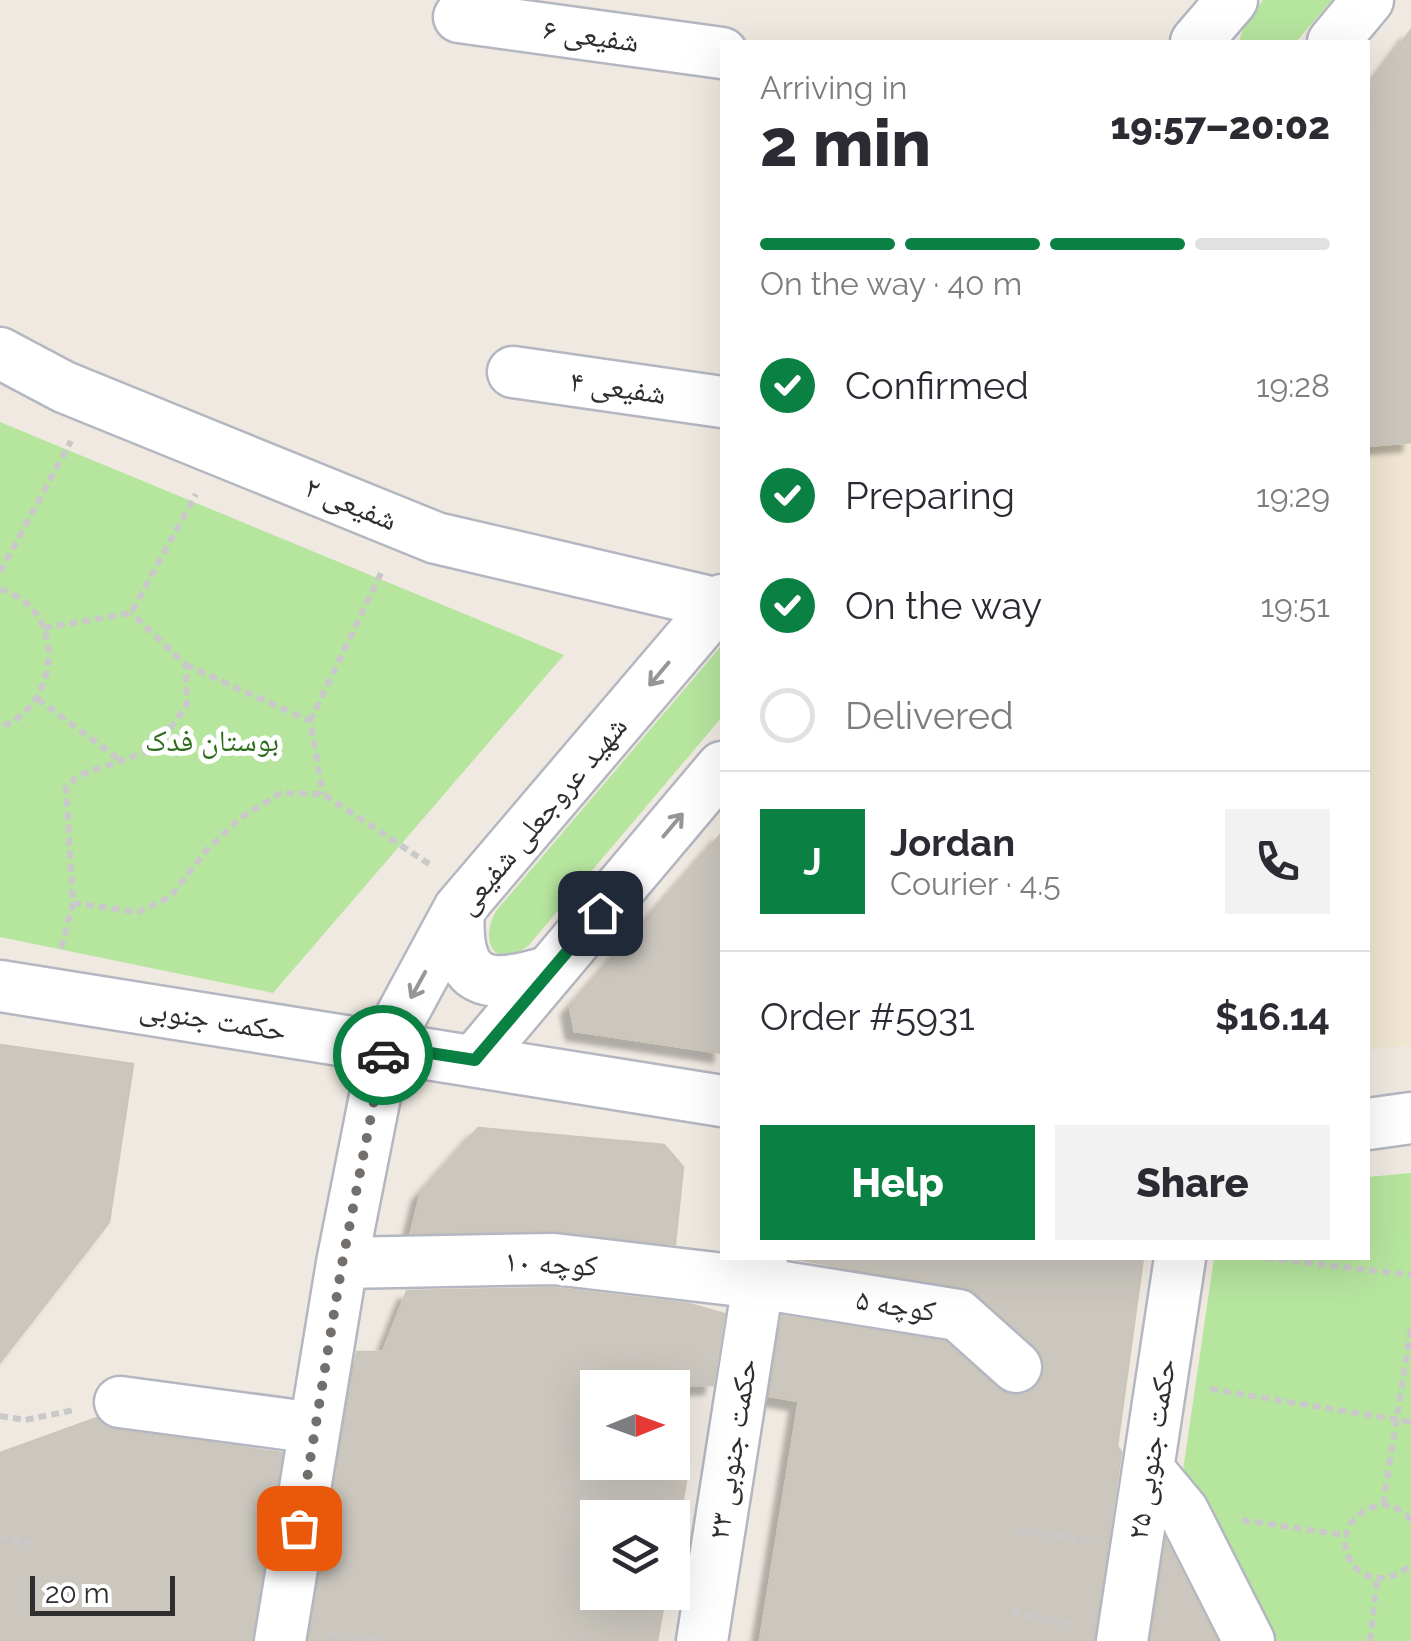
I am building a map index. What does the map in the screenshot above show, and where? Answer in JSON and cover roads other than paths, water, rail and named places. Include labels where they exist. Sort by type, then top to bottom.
[{"type":"street","points":[[1198,40],[1232,0]]},
{"type":"street","points":[[1334,40],[1368,0]]},
{"type":"street","name":"شفیعی ۶","points":[[459,16],[720,53]]},
{"type":"street","name":"شفیعی ۲","points":[[0,353],[95,400],[436,538],[720,602]]},
{"type":"street","name":"شفیعی ۴","points":[[514,372],[720,402]]},
{"type":"street","name":"شهید عروجعلی شفیعی","points":[[280,1641],[342,1264],[385,1046],[466,901],[720,603]]},
{"type":"street","points":[[475,1060],[720,769]]},
{"type":"street","points":[[466,901],[458,936],[468,968],[486,982],[514,982],[550,971]]},
{"type":"street","name":"حکمت جنوبی","points":[[0,986],[720,1102]]},
{"type":"street","points":[[1370,1124],[1411,1118]]},
{"type":"street","name":"کوچه ۱۰","points":[[342,1264],[554,1259],[760,1270]]},
{"type":"street","name":"حکمت جنوبی ۲۵","points":[[1122,1637],[1180,1260]]},
{"type":"street","name":"کوچه ۵","points":[[760,1270],[958,1315],[1016,1367]]},
{"type":"street","name":"حکمت جنوبی ۲۳","points":[[702,1641],[760,1270]]},
{"type":"street","points":[[120,1402],[315,1428]]},
{"type":"street","points":[[1148,1469],[1182,1512],[1249,1641]]},
{"type":"park label","name":"بوستان فدک","points":[[212,740]]}]
